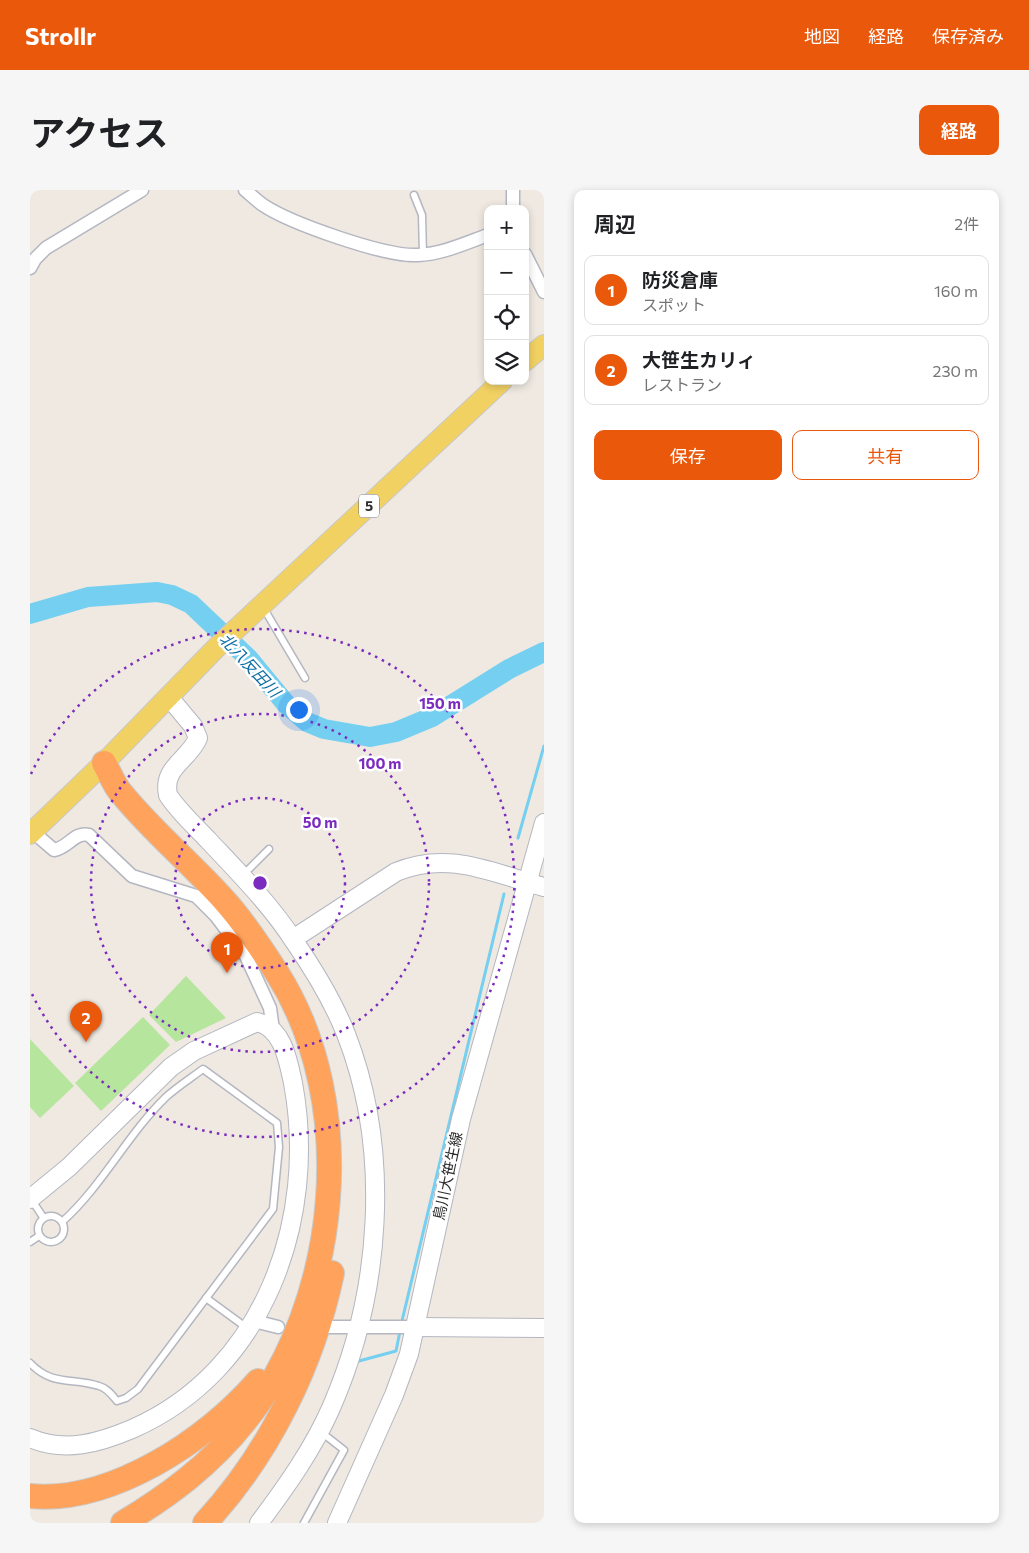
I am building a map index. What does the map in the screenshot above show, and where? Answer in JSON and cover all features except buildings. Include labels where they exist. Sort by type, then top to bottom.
[{"type":"highway","points":[[104,763],[130,779],[250,909],[284,957],[316,1020],[334,1073],[339,1098],[344,1154],[341,1218],[332,1275],[314,1339],[286,1404],[254,1459],[205,1523]]},
{"type":"highway","points":[[104,763],[120,793],[224,899],[249,931],[280,977],[309,1041],[324,1102],[329,1157],[322,1241],[316,1274],[306,1308],[293,1339],[263,1395],[226,1443],[176,1489],[123,1523]]},
{"type":"highway","points":[[147,1523],[204,1482],[225,1462],[264,1416],[300,1353],[332,1275]]},
{"type":"highway","points":[[30,1496],[53,1497],[88,1490],[151,1466],[188,1444],[241,1401],[284,1346],[306,1308]]},
{"type":"main road","points":[[529,358],[544,345]]},
{"type":"main road","name":"5","points":[[31,833],[104,763],[219,645],[498,385]]},
{"type":"street","points":[[30,268],[35,259],[46,248],[142,190]]},
{"type":"street","points":[[245,190],[263,205],[285,216],[346,240],[406,255],[423,255],[484,236]]},
{"type":"street","points":[[513,190],[513,205]]},
{"type":"street","points":[[529,262],[544,292]]},
{"type":"street","points":[[168,696],[193,726],[198,738],[171,770],[167,782],[168,795],[242,876],[293,939],[317,978],[346,1034],[356,1066],[367,1118],[374,1176],[374,1244],[360,1328],[338,1392],[320,1431],[308,1452],[259,1523]]},
{"type":"street","name":"鳥川大笹生線","points":[[337,1523],[394,1394],[416,1327],[461,1119],[536,884],[544,823]]},
{"type":"street","points":[[31,833],[54,850],[61,848],[78,836],[89,835],[132,876],[196,896],[216,916],[246,956],[270,1008],[273,1030]]},
{"type":"street","points":[[293,939],[396,872],[414,864],[436,861],[456,862],[536,884]]},
{"type":"street","points":[[30,1199],[69,1167],[171,1068],[194,1051],[257,1022],[267,1024],[280,1039],[286,1055],[296,1102],[300,1143],[298,1189],[289,1238],[282,1259],[251,1325],[213,1376],[188,1396],[146,1423],[106,1439],[76,1446],[49,1445],[30,1438]]},
{"type":"street","points":[[251,1325],[278,1327]]},
{"type":"street","points":[[327,1327],[544,1328]]},
{"type":"lane","points":[[414,196],[422,215],[423,255]]},
{"type":"lane","points":[[262,606],[305,678]]},
{"type":"lane","points":[[242,876],[269,849]]},
{"type":"lane","points":[[30,1362],[43,1374],[56,1379],[100,1386],[109,1391],[117,1401],[126,1398],[138,1389],[273,1209],[279,1147],[277,1123],[203,1069],[167,1096],[147,1118],[80,1205],[62,1222]]},
{"type":"lane","points":[[30,1199],[43,1217]]},
{"type":"lane","points":[[50,1215],[57,1217],[62,1222],[64,1229],[58,1240],[51,1242],[39,1236],[37,1229],[43,1217],[50,1215]]},
{"type":"lane","points":[[30,1242],[39,1236]]},
{"type":"lane","points":[[206,1298],[251,1325]]},
{"type":"lane","points":[[304,1523],[344,1450],[320,1431]]},
{"type":"green space","points":[[186,976],[226,1018],[176,1042],[149,1015]]},
{"type":"green space","points":[[143,1017],[170,1045],[101,1111],[75,1083]]},
{"type":"green space","points":[[30,1039],[74,1086],[40,1118],[30,1107]]},
{"type":"waterway","name":"北八反田川","points":[[30,614],[88,597],[157,592],[172,595],[191,604],[249,659],[286,704],[307,722],[324,729],[370,737],[396,732],[432,717],[509,669],[544,652]]},
{"type":"waterway","points":[[518,838],[544,746]]},
{"type":"waterway","points":[[401,1325],[504,894]]},
{"type":"waterway","points":[[359,1361],[396,1351],[400,1331]]},
{"type":"place","name":"防災倉庫","points":[[227,973]]},
{"type":"place","name":"大笹生カリィ","points":[[86,1042]]}]
